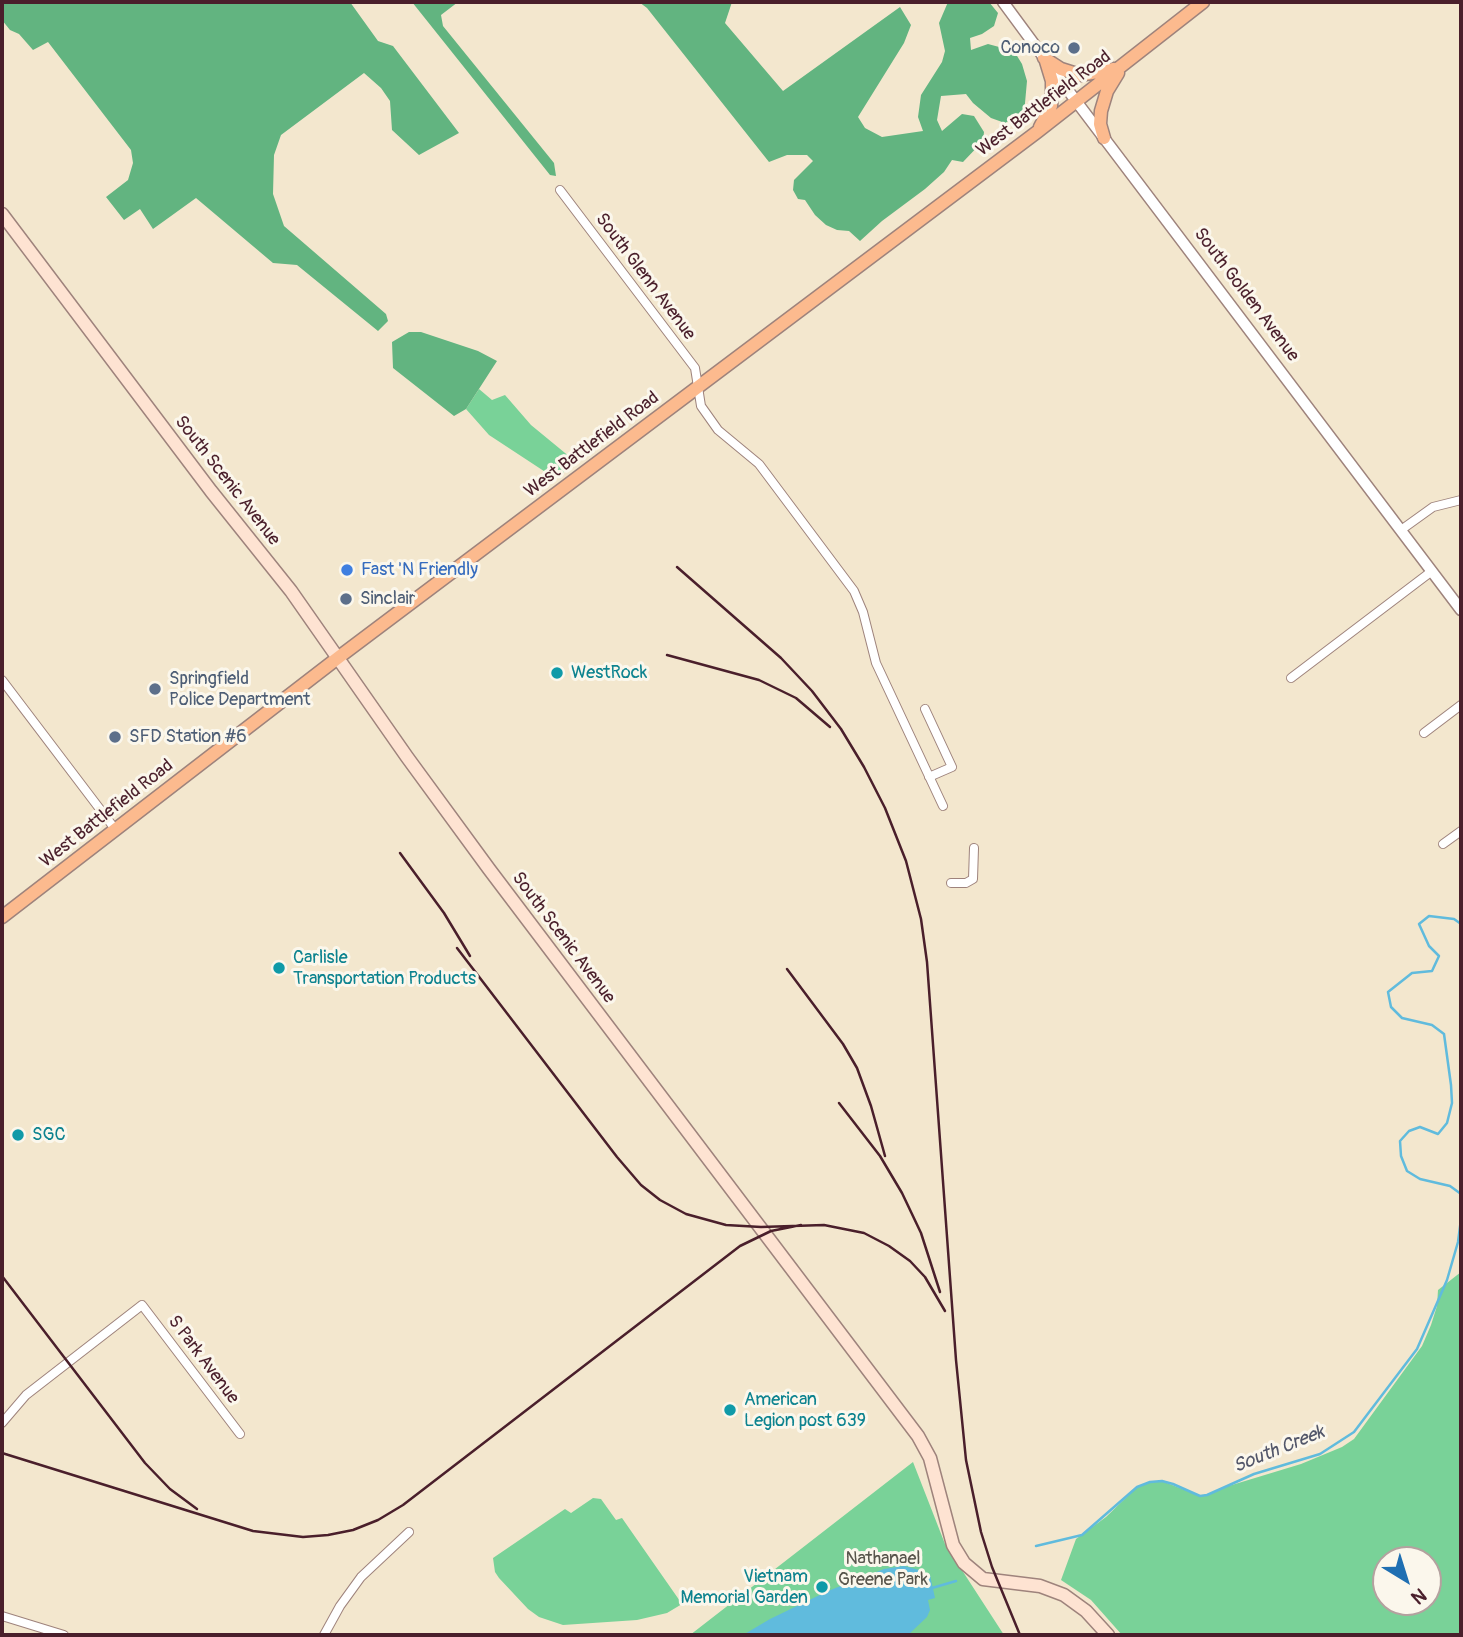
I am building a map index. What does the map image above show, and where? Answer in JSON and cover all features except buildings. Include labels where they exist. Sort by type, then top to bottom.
[{"type":"main road","name":"West Battlefield Road","points":[[2,917],[339,657],[1037,132],[1203,2]]},
{"type":"main road","points":[[1044,58],[1067,72],[1080,75],[1121,67]]},
{"type":"main road","points":[[1037,132],[1052,101],[1052,81],[1044,58]]},
{"type":"main road","points":[[1104,138],[1100,124],[1101,111],[1107,91],[1121,67]]},
{"type":"main road","name":"South Scenic Avenue","points":[[2,214],[211,491],[291,591],[403,752],[489,869],[918,1436],[934,1469],[953,1545],[967,1567],[988,1580],[1032,1584],[1056,1591],[1086,1611],[1108,1635]]},
{"type":"street","name":"South Golden Avenue","points":[[1003,2],[1461,610]]},
{"type":"street","name":"South Glenn Avenue","points":[[560,190],[695,368],[701,406],[718,430],[759,464],[854,591],[863,612],[876,663],[943,806]]},
{"type":"street","points":[[1401,530],[1433,507],[1461,500]]},
{"type":"street","points":[[1291,678],[1432,571]]},
{"type":"street","points":[[2,680],[116,829]]},
{"type":"street","points":[[1424,733],[1461,705]]},
{"type":"street","points":[[925,709],[952,767],[929,777]]},
{"type":"street","points":[[1443,844],[1461,831]]},
{"type":"street","points":[[951,883],[966,883],[973,879],[974,848]]},
{"type":"street","name":"S Park Avenue","points":[[2,1423],[26,1395],[142,1305],[240,1434]]},
{"type":"street","points":[[324,1635],[340,1606],[361,1577],[409,1532]]},
{"type":"street","points":[[2,1616],[64,1635]]},
{"type":"green space","points":[[2,2],[350,2],[378,41],[393,46],[459,133],[419,155],[392,130],[390,101],[381,88],[364,73],[281,135],[274,155],[273,194],[284,226],[386,314],[388,321],[378,331],[297,265],[273,263],[196,198],[153,229],[140,209],[124,220],[106,197],[128,180],[133,163],[131,150],[48,42],[33,50],[19,34],[10,30],[2,20]]},
{"type":"green space","points":[[412,2],[458,2],[441,15],[443,26],[554,163],[556,176],[550,175]]},
{"type":"green space","points":[[639,2],[732,2],[725,23],[783,91],[900,7],[911,25],[904,43],[858,117],[865,128],[882,137],[923,131],[918,117],[921,95],[942,62],[945,51],[939,23],[948,2],[989,2],[998,13],[994,26],[970,38],[971,50],[988,44],[1014,51],[1022,64],[1027,81],[1024,114],[1005,123],[991,118],[966,94],[941,96],[937,120],[942,131],[962,114],[974,116],[984,132],[983,141],[963,162],[952,160],[944,172],[925,189],[860,241],[849,231],[826,225],[805,200],[798,199],[793,190],[794,180],[813,161],[807,155],[787,155],[769,162],[647,8]]},
{"type":"green space","points":[[409,332],[421,332],[478,351],[497,361],[466,409],[454,416],[393,368],[392,342]]},
{"type":"green space","points":[[479,389],[492,400],[505,395],[531,425],[576,462],[556,479],[489,435],[466,409]]},
{"type":"green space","points":[[1461,1272],[1461,1635],[1122,1635],[1091,1600],[1061,1580],[1076,1539],[1106,1517],[1137,1487],[1162,1481],[1200,1496],[1207,1495],[1301,1464],[1342,1447],[1354,1439],[1422,1346],[1437,1306],[1438,1290]]},
{"type":"green space","name":"Nathanael Greene Park","points":[[913,1462],[945,1544],[1004,1635],[690,1635]]},
{"type":"green space","points":[[593,1498],[601,1499],[616,1520],[622,1518],[682,1604],[667,1613],[637,1620],[563,1625],[539,1617],[528,1609],[499,1578],[495,1572],[493,1558],[565,1509],[571,1513]]},
{"type":"water","points":[[904,1566],[930,1575],[935,1598],[928,1600],[930,1610],[927,1617],[908,1635],[743,1635],[828,1591],[884,1569]]},
{"type":"waterway","name":"South Creek","points":[[1461,924],[1454,919],[1429,916],[1419,924],[1429,946],[1439,956],[1432,971],[1412,973],[1388,992],[1391,1007],[1402,1018],[1432,1025],[1444,1034],[1451,1085],[1452,1103],[1447,1123],[1438,1134],[1420,1127],[1409,1131],[1400,1141],[1401,1156],[1407,1171],[1420,1179],[1450,1186],[1461,1194]]},
{"type":"waterway","name":"South Creek","points":[[1036,1546],[1082,1535],[1137,1487],[1150,1482],[1162,1481],[1200,1496],[1207,1495],[1254,1474],[1320,1454],[1354,1432],[1417,1349],[1447,1280],[1458,1242],[1461,1219]]},
{"type":"waterway","name":"South Creek","points":[[932,1588],[956,1581]]},
{"type":"railway","points":[[677,567],[781,658],[812,691],[841,729],[864,767],[885,808],[906,861],[921,919],[927,962],[956,1360],[966,1460],[981,1532],[992,1567],[1020,1635]]},
{"type":"railway","points":[[667,655],[759,680],[796,698],[830,727]]},
{"type":"railway","points":[[400,853],[444,913],[470,956]]},
{"type":"railway","points":[[457,948],[617,1157],[641,1185],[660,1200],[686,1214],[726,1225],[824,1225],[864,1233],[910,1261],[925,1277],[945,1311]]},
{"type":"railway","points":[[787,969],[843,1044],[857,1068],[885,1156]]},
{"type":"railway","points":[[839,1103],[880,1156],[902,1193],[921,1233],[940,1292]]},
{"type":"railway","points":[[2,1453],[253,1531],[303,1537],[353,1530],[378,1520],[403,1505],[740,1246],[771,1231],[801,1225]]},
{"type":"railway","points":[[2,1276],[145,1463],[170,1489],[197,1509]]},
{"type":"place","name":"Conoco","points":[[1074,48]]},
{"type":"place","name":"Fast 'N Friendly","points":[[347,570]]},
{"type":"place","name":"Sinclair","points":[[346,599]]},
{"type":"place","name":"WestRock","points":[[557,673]]},
{"type":"place","name":"Springfield Police Department","points":[[155,689]]},
{"type":"place","name":"SFD Station #6","points":[[115,737]]},
{"type":"place","name":"Carlisle Transportation Products","points":[[279,968]]},
{"type":"place","name":"SGC","points":[[18,1135]]},
{"type":"place","name":"American Legion post 639","points":[[730,1410]]},
{"type":"place","name":"Vietnam Memorial Garden","points":[[822,1587]]}]
